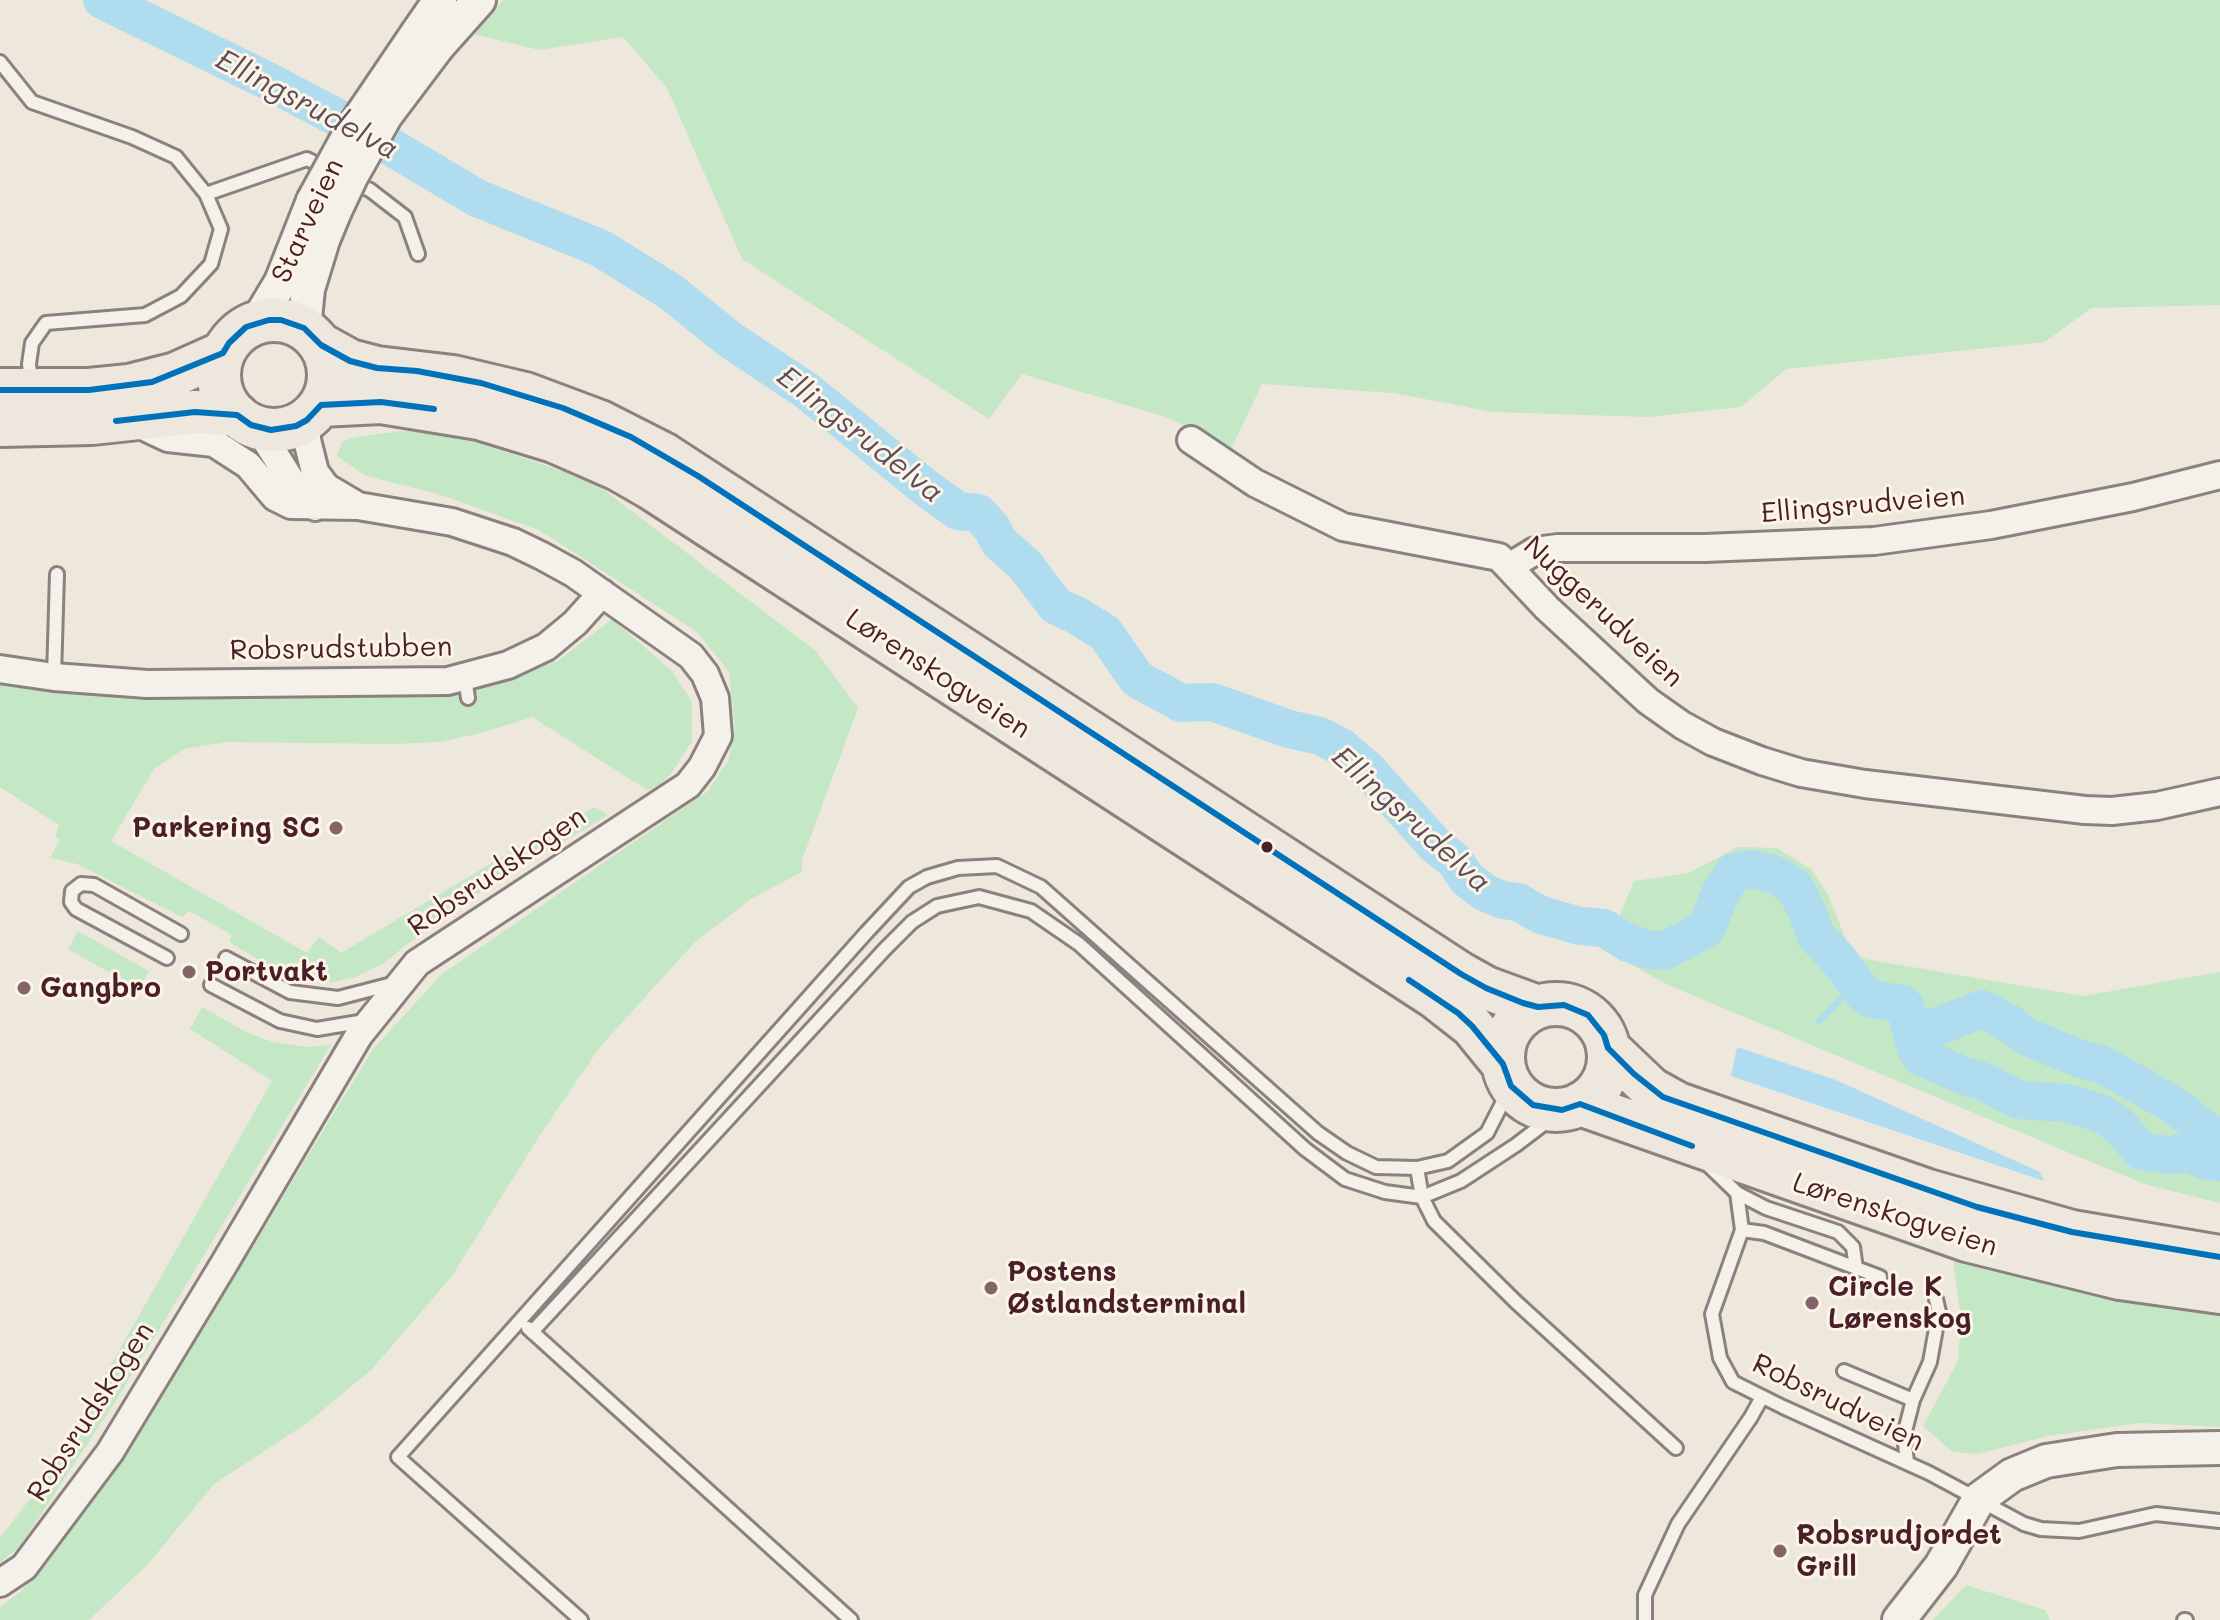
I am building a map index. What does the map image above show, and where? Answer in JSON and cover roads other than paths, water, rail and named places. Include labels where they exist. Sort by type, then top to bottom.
[{"type":"highway","points":[[0,425],[92,423],[195,412],[283,429],[314,412],[327,391],[330,375],[312,336],[281,320],[257,322],[237,334],[223,353],[219,369],[220,386],[226,402],[247,422]]},
{"type":"highway","name":"Lørenskogveien","points":[[312,336],[350,361],[377,368],[453,377],[525,394],[600,422],[665,455],[1461,974],[1497,993],[1538,1007]]},
{"type":"highway","points":[[16,390],[89,390],[152,382],[223,353]]},
{"type":"highway","name":"Lørenskogveien","points":[[314,412],[381,402],[479,418],[554,441],[618,469],[1435,997],[1472,1026],[1507,1075]]},
{"type":"highway","points":[[1564,1005],[1588,1015],[1604,1035],[1608,1048],[1606,1075],[1591,1097],[1571,1107],[1547,1109],[1533,1105],[1521,1097],[1507,1075],[1507,1036],[1515,1024],[1538,1007],[1564,1005]]},
{"type":"highway","name":"Lørenskogveien","points":[[1608,1048],[1651,1089],[1678,1104],[1928,1191],[2072,1232],[2220,1257]]},
{"type":"highway","name":"Lørenskogveien","points":[[1571,1107],[1918,1225],[2015,1254],[2120,1278],[2220,1292]]},
{"type":"street","name":"Starveien","points":[[428,39],[440,0]]},
{"type":"street","name":"Starveien","points":[[257,322],[324,206],[353,128],[428,39],[479,0]]},
{"type":"street","name":"Starveien","points":[[312,336],[308,289],[324,206]]},
{"type":"street","name":"Robsrudskogen","points":[[314,412],[307,440],[315,472],[326,487],[358,506]]},
{"type":"street","name":"Robsrudskogen","points":[[0,1583],[24,1567],[110,1452],[359,1035],[417,963],[688,785],[702,767],[718,736],[715,698],[705,674],[691,656],[602,593],[542,556],[478,529],[452,522],[358,506],[291,505],[275,497],[248,465],[214,443],[168,438],[129,420]]},
{"type":"street","points":[[247,422],[315,507]]},
{"type":"street","name":"Nuggerudveien","points":[[1191,440],[1255,483],[1343,527],[1499,557],[1547,608],[1648,701],[1713,742],[1762,761],[1801,773],[1865,784],[2085,810],[2112,811],[2157,806],[2220,792]]},
{"type":"street","name":"Ellingsrudveien","points":[[1509,567],[1535,551],[1558,548],[1705,548],[1874,541],[1991,525],[2133,497],[2220,475]]},
{"type":"street","name":"Robsrudstubben","points":[[0,669],[54,677],[147,684],[428,683],[466,688],[546,647],[575,623],[602,593]]},
{"type":"street","points":[[1899,1620],[1941,1566],[1979,1499],[2012,1475],[2028,1467],[2065,1457],[2149,1448],[2220,1448]]},
{"type":"lane","points":[[0,62],[32,102],[132,137],[176,157],[206,194],[221,229],[211,264],[181,296],[145,315],[46,323],[32,343],[29,364],[16,390]]},
{"type":"lane","points":[[206,194],[307,159],[370,190],[405,217],[418,254]]},
{"type":"lane","points":[[54,677],[57,574]]},
{"type":"lane","points":[[581,1620],[398,1457],[909,887],[927,877],[958,868],[997,866],[1041,887],[1318,1133],[1347,1153],[1376,1167],[1417,1168],[1448,1161],[1487,1133],[1507,1075]]},
{"type":"lane","points":[[167,958],[76,909],[71,902],[72,891],[81,884],[94,885],[181,934]]},
{"type":"lane","points":[[532,1332],[912,922],[937,906],[979,897],[1031,911],[1079,944],[1305,1149],[1345,1179],[1385,1192],[1422,1197],[1461,1181],[1571,1107]]},
{"type":"lane","points":[[226,958],[290,992],[338,998],[403,981]]},
{"type":"lane","points":[[211,985],[280,1021],[305,1027],[317,1029],[371,1020]]},
{"type":"lane","points":[[1692,1146],[1737,1193],[1766,1208],[1838,1232],[1853,1247],[1856,1268]]},
{"type":"lane","points":[[1417,1168],[1422,1197],[1434,1221],[1485,1273],[1676,1448]]},
{"type":"lane","points":[[1737,1193],[1742,1230],[1764,1233],[1880,1277]]},
{"type":"lane","name":"Robsrudveien","points":[[1742,1230],[1712,1314],[1720,1358],[1733,1382],[1907,1462],[2024,1524],[2060,1532],[2105,1527],[2156,1514],[2220,1521]]},
{"type":"lane","points":[[1907,1462],[1904,1435],[1913,1400],[1930,1362],[1939,1312],[1936,1299]]},
{"type":"lane","points":[[520,1320],[851,1620]]},
{"type":"lane","points":[[1844,1371],[1913,1400]]},
{"type":"lane","points":[[1645,1620],[1645,1595],[1678,1524],[1762,1397]]},
{"type":"water","points":[[1737,1047],[1836,1080],[2040,1172],[2044,1181],[1731,1076]]},
{"type":"waterway","name":"Ellingsrudelva","points":[[102,0],[376,138],[477,198],[600,248],[671,292],[729,339],[807,391],[926,488],[958,511],[978,513],[992,528],[999,542],[1025,565],[1056,606],[1105,633],[1137,679],[1181,703],[1212,702],[1289,729],[1320,736],[1341,747],[1368,770],[1435,845],[1455,861],[1467,879],[1484,892],[1502,900],[1518,902],[1541,915],[1580,926],[1604,928],[1628,943],[1664,951],[1706,929],[1720,894],[1734,872],[1749,869],[1771,873],[1794,886],[1816,936],[1864,994],[1871,999],[1902,1004],[1906,1008],[1915,1047],[1922,1057],[2019,1100],[2067,1103],[2100,1113],[2119,1125],[2141,1151],[2168,1155],[2188,1153],[2206,1161],[2220,1162]]},
{"type":"waterway","points":[[1819,1021],[1857,984]]},
{"type":"waterway","name":"Ellingsrudelva","points":[[1911,1027],[1934,1028],[1982,1009],[2027,1037],[2083,1060],[2101,1064],[2172,1104],[2220,1141]]},
{"type":"place","name":"Parkering SC","points":[[336,828]]},
{"type":"place","name":"Portvakt","points":[[189,972]]},
{"type":"place","name":"Gangbro","points":[[24,988]]},
{"type":"place","name":"Postens Østlandsterminal","points":[[991,1288]]},
{"type":"place","name":"Circle K Lørenskog","points":[[1812,1303]]},
{"type":"place","name":"Robsrudjordet Grill","points":[[1780,1551]]}]
